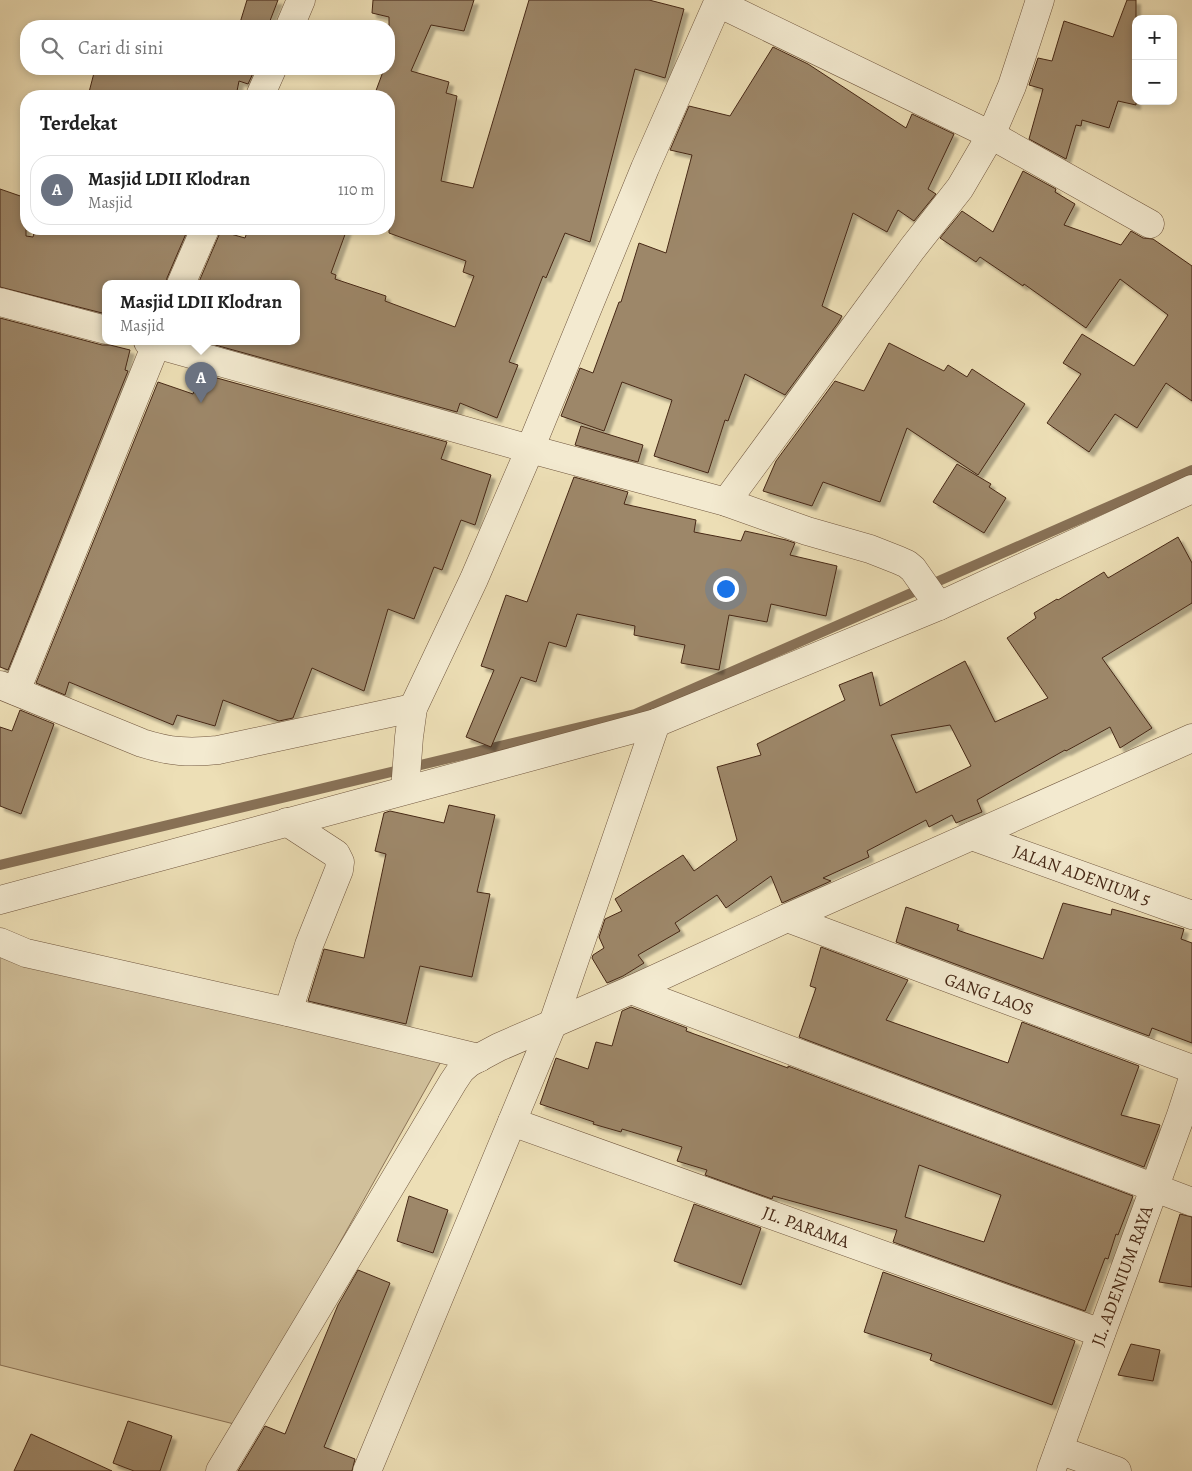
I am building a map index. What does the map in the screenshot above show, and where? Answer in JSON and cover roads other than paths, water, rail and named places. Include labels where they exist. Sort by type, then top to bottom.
[{"type":"street","points":[[293,20],[301,0]]},
{"type":"street","points":[[726,502],[912,249],[960,188],[991,135],[1012,86],[1040,0]]},
{"type":"street","points":[[406,783],[413,708],[474,579],[530,449],[645,168],[718,1],[991,135],[1150,224]]},
{"type":"street","points":[[263,90],[269,75]]},
{"type":"street","points":[[183,280],[202,235]]},
{"type":"street","points":[[0,302],[102,329]]},
{"type":"street","points":[[153,345],[8,688],[161,749],[188,752],[218,750],[413,708]]},
{"type":"street","points":[[165,345],[530,449],[726,502],[807,532],[870,549],[898,560],[913,569],[934,599]]},
{"type":"street","points":[[0,900],[287,822],[406,783],[656,722],[934,599],[1192,489]]},
{"type":"street","points":[[367,1471],[553,1023],[656,722]]},
{"type":"street","points":[[220,1471],[452,1082],[461,1070],[499,1047],[1192,738]]},
{"type":"street","points":[[287,822],[336,854],[340,862],[339,870],[309,945],[288,1012]]},
{"type":"street","name":"JALAN ADENIUM 5","points":[[972,836],[1192,915]]},
{"type":"street","name":"GANG LAOS","points":[[787,918],[1192,1069]]},
{"type":"street","points":[[0,942],[26,953],[288,1012],[479,1058]]},
{"type":"street","points":[[630,990],[1192,1202]]},
{"type":"street","name":"JL. ADENIUM RAYA","points":[[1055,1460],[1154,1188],[1187,1117],[1192,1082]]},
{"type":"street","name":"JL. PARAMA","points":[[512,1122],[1101,1333]]},
{"type":"street","points":[[1055,1460],[1117,1471]]},
{"type":"waterway","points":[[0,865],[635,714],[1192,470]]},
{"type":"place","name":"Masjid LDII Klodran","points":[[201,403]]}]
